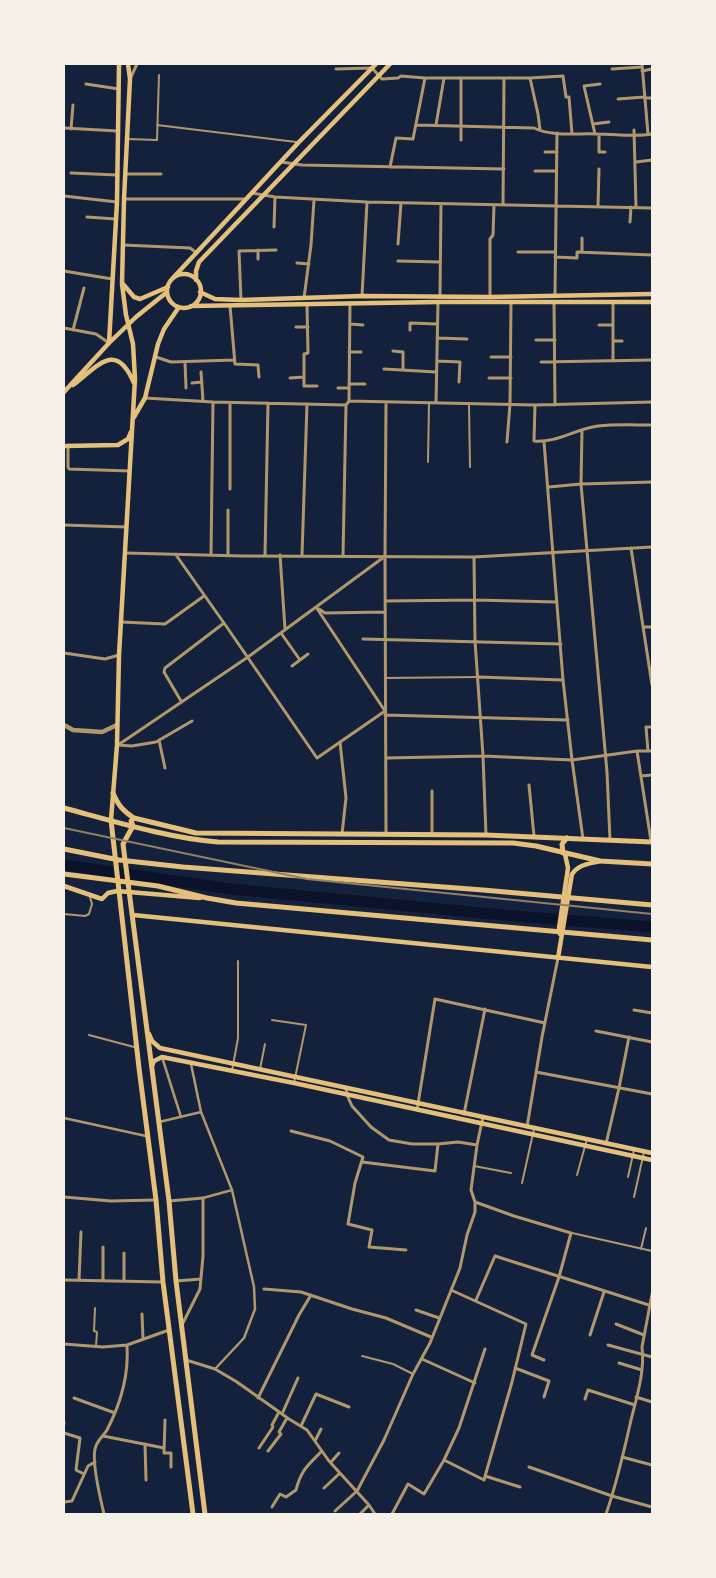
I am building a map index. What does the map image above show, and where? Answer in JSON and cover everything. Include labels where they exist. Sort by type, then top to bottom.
[{"type":"main road","points":[[109,342],[117,202],[119,64]]},
{"type":"main road","points":[[128,64],[130,79],[122,284],[133,344],[135,384],[119,655],[117,745],[111,820],[156,1200],[163,1282],[193,1514]]},
{"type":"main road","points":[[64,392],[109,342],[167,290],[172,280],[298,142],[376,64]]},
{"type":"main road","points":[[191,306],[198,300],[200,292],[196,280],[199,262],[390,64]]},
{"type":"main road","points":[[172,280],[179,275],[185,275],[196,280]]},
{"type":"main road","points":[[122,284],[134,297],[140,299],[167,290]]},
{"type":"main road","points":[[167,290],[170,302],[179,307],[438,302],[652,302]]},
{"type":"main road","points":[[200,292],[215,299],[241,300],[362,296],[490,297],[652,294]]},
{"type":"main road","points":[[133,419],[145,398],[158,344],[164,328],[179,307]]},
{"type":"main road","points":[[64,392],[108,359],[124,364],[135,384]]},
{"type":"main road","points":[[66,446],[118,445],[128,439],[133,430]]},
{"type":"main road","points":[[113,793],[118,804],[134,818],[196,833],[486,835],[652,842]]},
{"type":"main road","points":[[64,808],[195,840],[218,842],[513,843],[536,846],[600,861],[652,864]]},
{"type":"main road","points":[[134,818],[131,821],[133,826],[123,844],[169,1201],[176,1281],[206,1514]]},
{"type":"main road","points":[[558,958],[568,868],[562,844],[567,838]]},
{"type":"main road","points":[[64,849],[119,860],[182,867],[492,890],[652,905]]},
{"type":"main road","points":[[567,886],[576,868],[600,861]]},
{"type":"main road","points":[[64,874],[158,886],[207,898],[262,905],[652,940]]},
{"type":"main road","points":[[64,886],[102,899],[108,893],[117,891],[182,898],[207,898]]},
{"type":"main road","points":[[132,914],[652,967]]},
{"type":"main road","points":[[148,1032],[152,1041],[160,1048],[652,1154]]},
{"type":"main road","points":[[152,1066],[154,1061],[162,1058],[191,1062],[652,1160]]},
{"type":"main road","points":[[526,1133],[527,1126]]},
{"type":"street","points":[[130,79],[137,64]]},
{"type":"street","points":[[612,69],[642,67],[652,69]]},
{"type":"street","points":[[416,125],[504,126],[534,128],[542,132],[572,134],[634,136],[650,134],[642,67]]},
{"type":"street","points":[[336,69],[372,68],[382,78],[398,78],[401,76],[425,78],[530,78],[564,76],[566,97],[569,97],[572,134]]},
{"type":"street","points":[[390,167],[396,138],[413,139],[425,78]]},
{"type":"street","points":[[436,125],[444,78]]},
{"type":"street","points":[[460,140],[461,78]]},
{"type":"street","points":[[503,205],[504,78]]},
{"type":"street","points":[[530,78],[540,130]]},
{"type":"street","points":[[86,84],[120,89]]},
{"type":"street","points":[[595,134],[584,86],[600,84]]},
{"type":"street","points":[[618,99],[652,98]]},
{"type":"street","points":[[71,129],[73,105]]},
{"type":"street","points":[[592,124],[609,122]]},
{"type":"street","points":[[64,128],[118,131]]},
{"type":"street","points":[[634,130],[636,207]]},
{"type":"street","points":[[555,295],[557,133]]},
{"type":"street","points":[[599,134],[599,152],[605,152]]},
{"type":"street","points":[[545,152],[557,152]]},
{"type":"street","points":[[636,162],[652,160]]},
{"type":"street","points":[[281,162],[294,164],[504,169]]},
{"type":"street","points":[[598,206],[599,169]]},
{"type":"street","points":[[535,171],[556,171]]},
{"type":"street","points":[[72,172],[117,175]]},
{"type":"street","points":[[125,174],[161,174]]},
{"type":"street","points":[[252,193],[275,197],[367,202],[652,208]]},
{"type":"street","points":[[64,196],[117,202]]},
{"type":"street","points":[[274,227],[275,197]]},
{"type":"street","points":[[124,199],[246,199]]},
{"type":"street","points":[[304,298],[311,245],[314,200]]},
{"type":"street","points":[[362,296],[367,202]]},
{"type":"street","points":[[398,244],[401,203]]},
{"type":"street","points":[[440,296],[441,204]]},
{"type":"street","points":[[490,297],[490,239],[493,235],[494,205]]},
{"type":"street","points":[[630,222],[631,207]]},
{"type":"street","points":[[87,217],[116,219]]},
{"type":"street","points":[[582,238],[582,252]]},
{"type":"street","points":[[123,245],[190,248],[197,253]]},
{"type":"street","points":[[255,245],[258,259]]},
{"type":"street","points":[[241,300],[239,251],[276,250]]},
{"type":"street","points":[[518,252],[555,252]]},
{"type":"street","points":[[555,258],[578,258],[577,252],[652,255]]},
{"type":"street","points":[[398,261],[440,262]]},
{"type":"street","points":[[297,262],[309,264]]},
{"type":"street","points":[[64,271],[112,279]]},
{"type":"street","points":[[73,330],[84,288]]},
{"type":"street","points":[[436,403],[438,302]]},
{"type":"street","points":[[554,302],[554,405]]},
{"type":"street","points":[[507,442],[510,404],[512,303]]},
{"type":"street","points":[[613,303],[613,361]]},
{"type":"street","points":[[343,556],[350,304]]},
{"type":"street","points":[[307,305],[308,353],[304,354],[304,386],[317,386]]},
{"type":"street","points":[[230,306],[235,364],[258,365],[259,377]]},
{"type":"street","points":[[410,330],[410,323],[438,324]]},
{"type":"street","points":[[350,324],[363,325]]},
{"type":"street","points":[[599,326],[613,325]]},
{"type":"street","points":[[296,327],[308,327]]},
{"type":"street","points":[[64,328],[96,334],[109,342]]},
{"type":"street","points":[[437,338],[467,339]]},
{"type":"street","points":[[536,340],[554,340]]},
{"type":"street","points":[[613,341],[622,341]]},
{"type":"street","points":[[393,351],[403,352],[403,370]]},
{"type":"street","points":[[349,352],[361,352]]},
{"type":"street","points":[[156,357],[172,362],[234,360]]},
{"type":"street","points":[[491,357],[511,358]]},
{"type":"street","points":[[541,362],[652,360]]},
{"type":"street","points":[[437,361],[460,362],[460,382]]},
{"type":"street","points":[[185,362],[186,388]]},
{"type":"street","points":[[384,369],[436,372]]},
{"type":"street","points":[[201,372],[202,401]]},
{"type":"street","points":[[290,378],[304,377]]},
{"type":"street","points":[[489,378],[510,378]]},
{"type":"street","points":[[192,383],[202,382]]},
{"type":"street","points":[[338,388],[364,384]]},
{"type":"street","points":[[145,398],[230,403],[307,404],[386,402],[554,405],[652,402]]},
{"type":"street","points":[[211,554],[214,402]]},
{"type":"street","points":[[386,402],[386,835]]},
{"type":"street","points":[[230,403],[230,489]]},
{"type":"street","points":[[265,555],[268,403]]},
{"type":"street","points":[[302,555],[307,404]]},
{"type":"street","points":[[536,405],[534,440],[544,442],[597,426],[652,425]]},
{"type":"street","points":[[582,430],[581,484],[607,772],[610,841]]},
{"type":"street","points":[[544,442],[563,680],[583,839]]},
{"type":"street","points":[[66,446],[68,468],[130,471]]},
{"type":"street","points":[[548,487],[652,482]]},
{"type":"street","points":[[228,510],[228,555]]},
{"type":"street","points":[[64,525],[126,526]]},
{"type":"street","points":[[125,553],[474,558],[652,547]]},
{"type":"street","points":[[631,548],[652,685]]},
{"type":"street","points":[[175,555],[316,757],[319,757],[385,711]]},
{"type":"street","points":[[280,555],[285,630]]},
{"type":"street","points":[[117,745],[248,657],[385,556]]},
{"type":"street","points":[[474,558],[475,642],[479,677],[486,835]]},
{"type":"street","points":[[121,622],[166,624],[204,596]]},
{"type":"street","points":[[385,601],[475,600],[557,602]]},
{"type":"street","points":[[316,607],[324,613],[385,612]]},
{"type":"street","points":[[316,607],[385,711]]},
{"type":"street","points":[[181,701],[163,670],[224,623]]},
{"type":"street","points":[[643,627],[652,627]]},
{"type":"street","points":[[281,633],[300,660]]},
{"type":"street","points":[[363,639],[561,644]]},
{"type":"street","points":[[64,653],[105,659],[119,655]]},
{"type":"street","points":[[292,666],[308,654]]},
{"type":"street","points":[[479,677],[563,680]]},
{"type":"street","points":[[385,715],[568,720]]},
{"type":"street","points":[[117,745],[132,746],[156,742],[192,721]]},
{"type":"street","points":[[64,725],[73,730],[102,732],[118,723]]},
{"type":"street","points":[[648,751],[646,727],[652,727]]},
{"type":"street","points":[[159,740],[165,768]]},
{"type":"street","points":[[340,742],[346,798],[342,834]]},
{"type":"street","points":[[637,751],[652,842]]},
{"type":"street","points":[[386,758],[483,756],[572,760],[637,751],[652,751]]},
{"type":"street","points":[[641,776],[652,775]]},
{"type":"street","points":[[529,785],[534,836]]},
{"type":"street","points":[[432,791],[432,835]]},
{"type":"street","points":[[527,1126],[558,958]]},
{"type":"street","points":[[417,1110],[435,999],[545,1023]]},
{"type":"street","points":[[463,1120],[485,1009]]},
{"type":"street","points":[[634,1010],[652,1013]]},
{"type":"street","points":[[596,1031],[652,1042]]},
{"type":"street","points":[[606,1144],[620,1088],[629,1037]]},
{"type":"street","points":[[162,1058],[181,1117]]},
{"type":"street","points":[[191,1062],[201,1112],[232,1190],[254,1287],[255,1309],[244,1338],[215,1369]]},
{"type":"street","points":[[536,1072],[652,1094]]},
{"type":"street","points":[[346,1088],[352,1106],[371,1127],[389,1140],[412,1144],[458,1142],[477,1145]]},
{"type":"street","points":[[159,1122],[201,1112]]},
{"type":"street","points":[[335,1511],[357,1492],[384,1440],[422,1359],[460,1268],[474,1212],[472,1190],[474,1166],[483,1117]]},
{"type":"street","points":[[64,1118],[148,1137]]},
{"type":"street","points":[[291,1131],[330,1141],[363,1157],[355,1183],[348,1224],[372,1230],[369,1247],[406,1250]]},
{"type":"street","points":[[362,1162],[435,1171],[438,1144]]},
{"type":"street","points":[[169,1201],[203,1198],[232,1190]]},
{"type":"street","points":[[64,1197],[156,1200]]},
{"type":"street","points":[[182,1326],[200,1289],[203,1256],[203,1198]]},
{"type":"street","points":[[474,1202],[571,1233],[559,1277],[532,1355],[544,1360]]},
{"type":"street","points":[[79,1280],[81,1232]]},
{"type":"street","points":[[102,1280],[103,1247]]},
{"type":"street","points":[[124,1253],[124,1281]]},
{"type":"street","points":[[476,1300],[495,1256],[604,1292],[651,1305]]},
{"type":"street","points":[[176,1281],[201,1279]]},
{"type":"street","points":[[64,1280],[163,1282]]},
{"type":"street","points":[[264,1289],[301,1292],[386,1318],[431,1337]]},
{"type":"street","points":[[451,1290],[526,1324],[516,1368],[485,1478]]},
{"type":"street","points":[[590,1335],[604,1292]]},
{"type":"street","points":[[606,1514],[635,1404],[642,1370],[642,1346],[652,1294]]},
{"type":"street","points":[[258,1398],[299,1315],[311,1295]]},
{"type":"street","points":[[416,1310],[439,1318]]},
{"type":"street","points":[[142,1314],[144,1339]]},
{"type":"street","points":[[616,1324],[644,1335]]},
{"type":"street","points":[[64,1344],[103,1348],[128,1345],[169,1330]]},
{"type":"street","points":[[104,1514],[97,1486],[95,1446],[103,1436],[115,1412],[125,1386],[128,1345]]},
{"type":"street","points":[[608,1345],[652,1357]]},
{"type":"street","points":[[392,1514],[408,1484],[424,1494],[444,1460],[459,1428],[485,1349]]},
{"type":"street","points":[[422,1359],[475,1383]]},
{"type":"street","points":[[186,1360],[215,1369],[307,1430],[322,1451],[375,1514]]},
{"type":"street","points":[[619,1363],[642,1370]]},
{"type":"street","points":[[516,1368],[549,1381],[544,1397]]},
{"type":"street","points":[[259,1448],[273,1427],[272,1425],[298,1378]]},
{"type":"street","points":[[585,1399],[588,1390],[635,1404]]},
{"type":"street","points":[[300,1426],[316,1394],[349,1407]]},
{"type":"street","points":[[74,1398],[115,1412]]},
{"type":"street","points":[[636,1398],[652,1402]]},
{"type":"street","points":[[268,1451],[281,1434],[279,1432],[287,1418]]},
{"type":"street","points":[[165,1420],[164,1453],[171,1453],[171,1467]]},
{"type":"street","points":[[315,1441],[321,1429]]},
{"type":"street","points":[[64,1433],[80,1438],[76,1470],[84,1474]]},
{"type":"street","points":[[103,1436],[164,1448]]},
{"type":"street","points":[[145,1444],[146,1480]]},
{"type":"street","points":[[272,1507],[280,1494],[286,1497],[296,1490],[299,1478],[304,1470],[322,1451]]},
{"type":"street","points":[[331,1462],[339,1453]]},
{"type":"street","points":[[622,1457],[652,1465]]},
{"type":"street","points":[[444,1460],[485,1478],[520,1487]]},
{"type":"street","points":[[64,1502],[72,1501],[88,1466],[95,1462]]},
{"type":"street","points":[[528,1467],[612,1496],[652,1507]]},
{"type":"street","points":[[324,1488],[340,1472]]},
{"type":"street","points":[[360,1514],[369,1505]]},
{"type":"lane","points":[[64,64],[64,73]]},
{"type":"lane","points":[[127,139],[157,140],[159,75]]},
{"type":"lane","points":[[158,125],[298,142]]},
{"type":"lane","points":[[428,462],[429,403]]},
{"type":"lane","points":[[470,404],[470,467]]},
{"type":"lane","points":[[385,678],[479,677]]},
{"type":"lane","points":[[64,914],[85,916],[89,914],[92,899],[89,895]]},
{"type":"lane","points":[[232,1071],[238,1038],[238,961]]},
{"type":"lane","points":[[272,1020],[306,1025],[294,1083]]},
{"type":"lane","points":[[89,1035],[137,1048]]},
{"type":"lane","points":[[260,1069],[266,1044]]},
{"type":"lane","points":[[522,1183],[534,1128]]},
{"type":"lane","points":[[577,1176],[587,1140]]},
{"type":"lane","points":[[628,1177],[634,1150]]},
{"type":"lane","points":[[634,1197],[644,1152]]},
{"type":"lane","points":[[474,1166],[511,1173]]},
{"type":"lane","points":[[641,1249],[646,1228]]},
{"type":"lane","points":[[571,1233],[652,1251]]},
{"type":"lane","points":[[95,1308],[94,1331],[97,1332],[96,1346]]},
{"type":"lane","points":[[362,1356],[392,1364],[414,1374]]},
{"type":"waterway","points":[[64,865],[231,889],[652,927]]},
{"type":"railway","points":[[64,828],[307,879],[652,914]]}]
